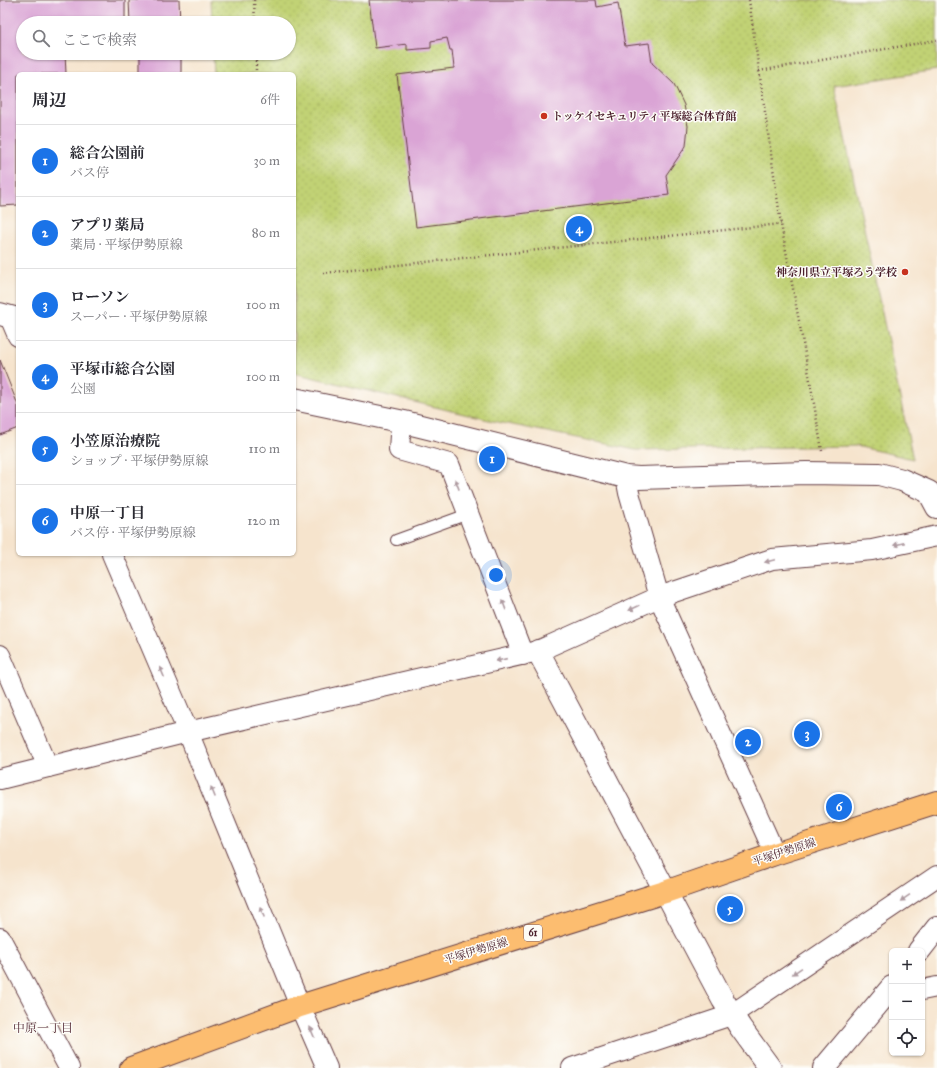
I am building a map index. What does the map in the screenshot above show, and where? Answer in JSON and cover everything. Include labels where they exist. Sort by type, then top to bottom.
[{"type":"main road","name":"平塚伊勢原線","points":[[131,1068],[300,1006],[665,892],[775,854],[937,802]]},
{"type":"street","points":[[9,317],[16,332]]},
{"type":"street","points":[[296,399],[404,422],[626,477],[639,478],[806,473],[879,474],[902,480],[928,492],[937,506]]},
{"type":"street","points":[[404,422],[400,435],[399,450],[449,464],[468,514],[530,653],[665,892],[732,1015],[770,1068]]},
{"type":"street","points":[[626,477],[629,493],[659,597],[775,854]]},
{"type":"street","points":[[0,779],[188,732],[530,653],[659,597],[772,559],[872,550],[937,536]]},
{"type":"street","points":[[113,556],[188,732],[300,1006],[327,1068]]},
{"type":"street","points":[[0,655],[48,767]]},
{"type":"street","points":[[572,1068],[732,1015],[937,876]]},
{"type":"street","points":[[922,948],[937,928]]},
{"type":"street","points":[[0,938],[69,1068]]},
{"type":"street","points":[[925,989],[937,987]]},
{"type":"street","points":[[824,1068],[889,993]]},
{"type":"lane","points":[[396,540],[468,514]]},
{"type":"path","points":[[254,0],[255,16]]},
{"type":"path","points":[[749,0],[781,224],[822,451]]},
{"type":"path","points":[[759,71],[937,40]]},
{"type":"path","points":[[256,60],[256,72]]},
{"type":"path","points":[[323,273],[781,224]]},
{"type":"green space","points":[[211,0],[937,0],[937,70],[834,86],[913,459],[856,446],[636,450],[493,421],[296,373],[296,72],[214,72],[213,60],[296,60],[296,16],[212,16]]},
{"type":"building","points":[[0,0],[125,0],[125,16],[16,16],[16,60],[65,60],[66,72],[16,72],[16,205],[0,206]]},
{"type":"building","points":[[129,0],[179,0],[180,16],[130,16]]},
{"type":"building","name":"トッケイセキュリティ平塚総合体育館","points":[[369,0],[596,0],[597,7],[618,3],[625,46],[649,43],[652,63],[674,84],[684,105],[688,126],[686,146],[666,175],[669,195],[416,227],[397,75],[454,68],[452,50],[450,50],[447,38],[431,41],[431,48],[407,50],[407,44],[375,48]]},
{"type":"building","points":[[140,60],[181,60],[181,72],[140,72]]},
{"type":"building","points":[[0,360],[16,400],[16,429],[0,435]]},
{"type":"place","name":"トッケイセキュリティ平塚総合体育館","points":[[544,116]]},
{"type":"place","name":"平塚市総合公園","points":[[579,229]]},
{"type":"place","name":"神奈川県立平塚ろう学校","points":[[905,272]]},
{"type":"place","name":"総合公園前","points":[[492,459]]},
{"type":"place","name":"ローソン","points":[[807,734]]},
{"type":"place","name":"アプリ薬局","points":[[748,742]]},
{"type":"place","name":"中原一丁目","points":[[839,807]]},
{"type":"place","name":"小笠原治療院","points":[[730,909]]},
{"type":"district","name":"中原一丁目","points":[[43,1028]]}]
